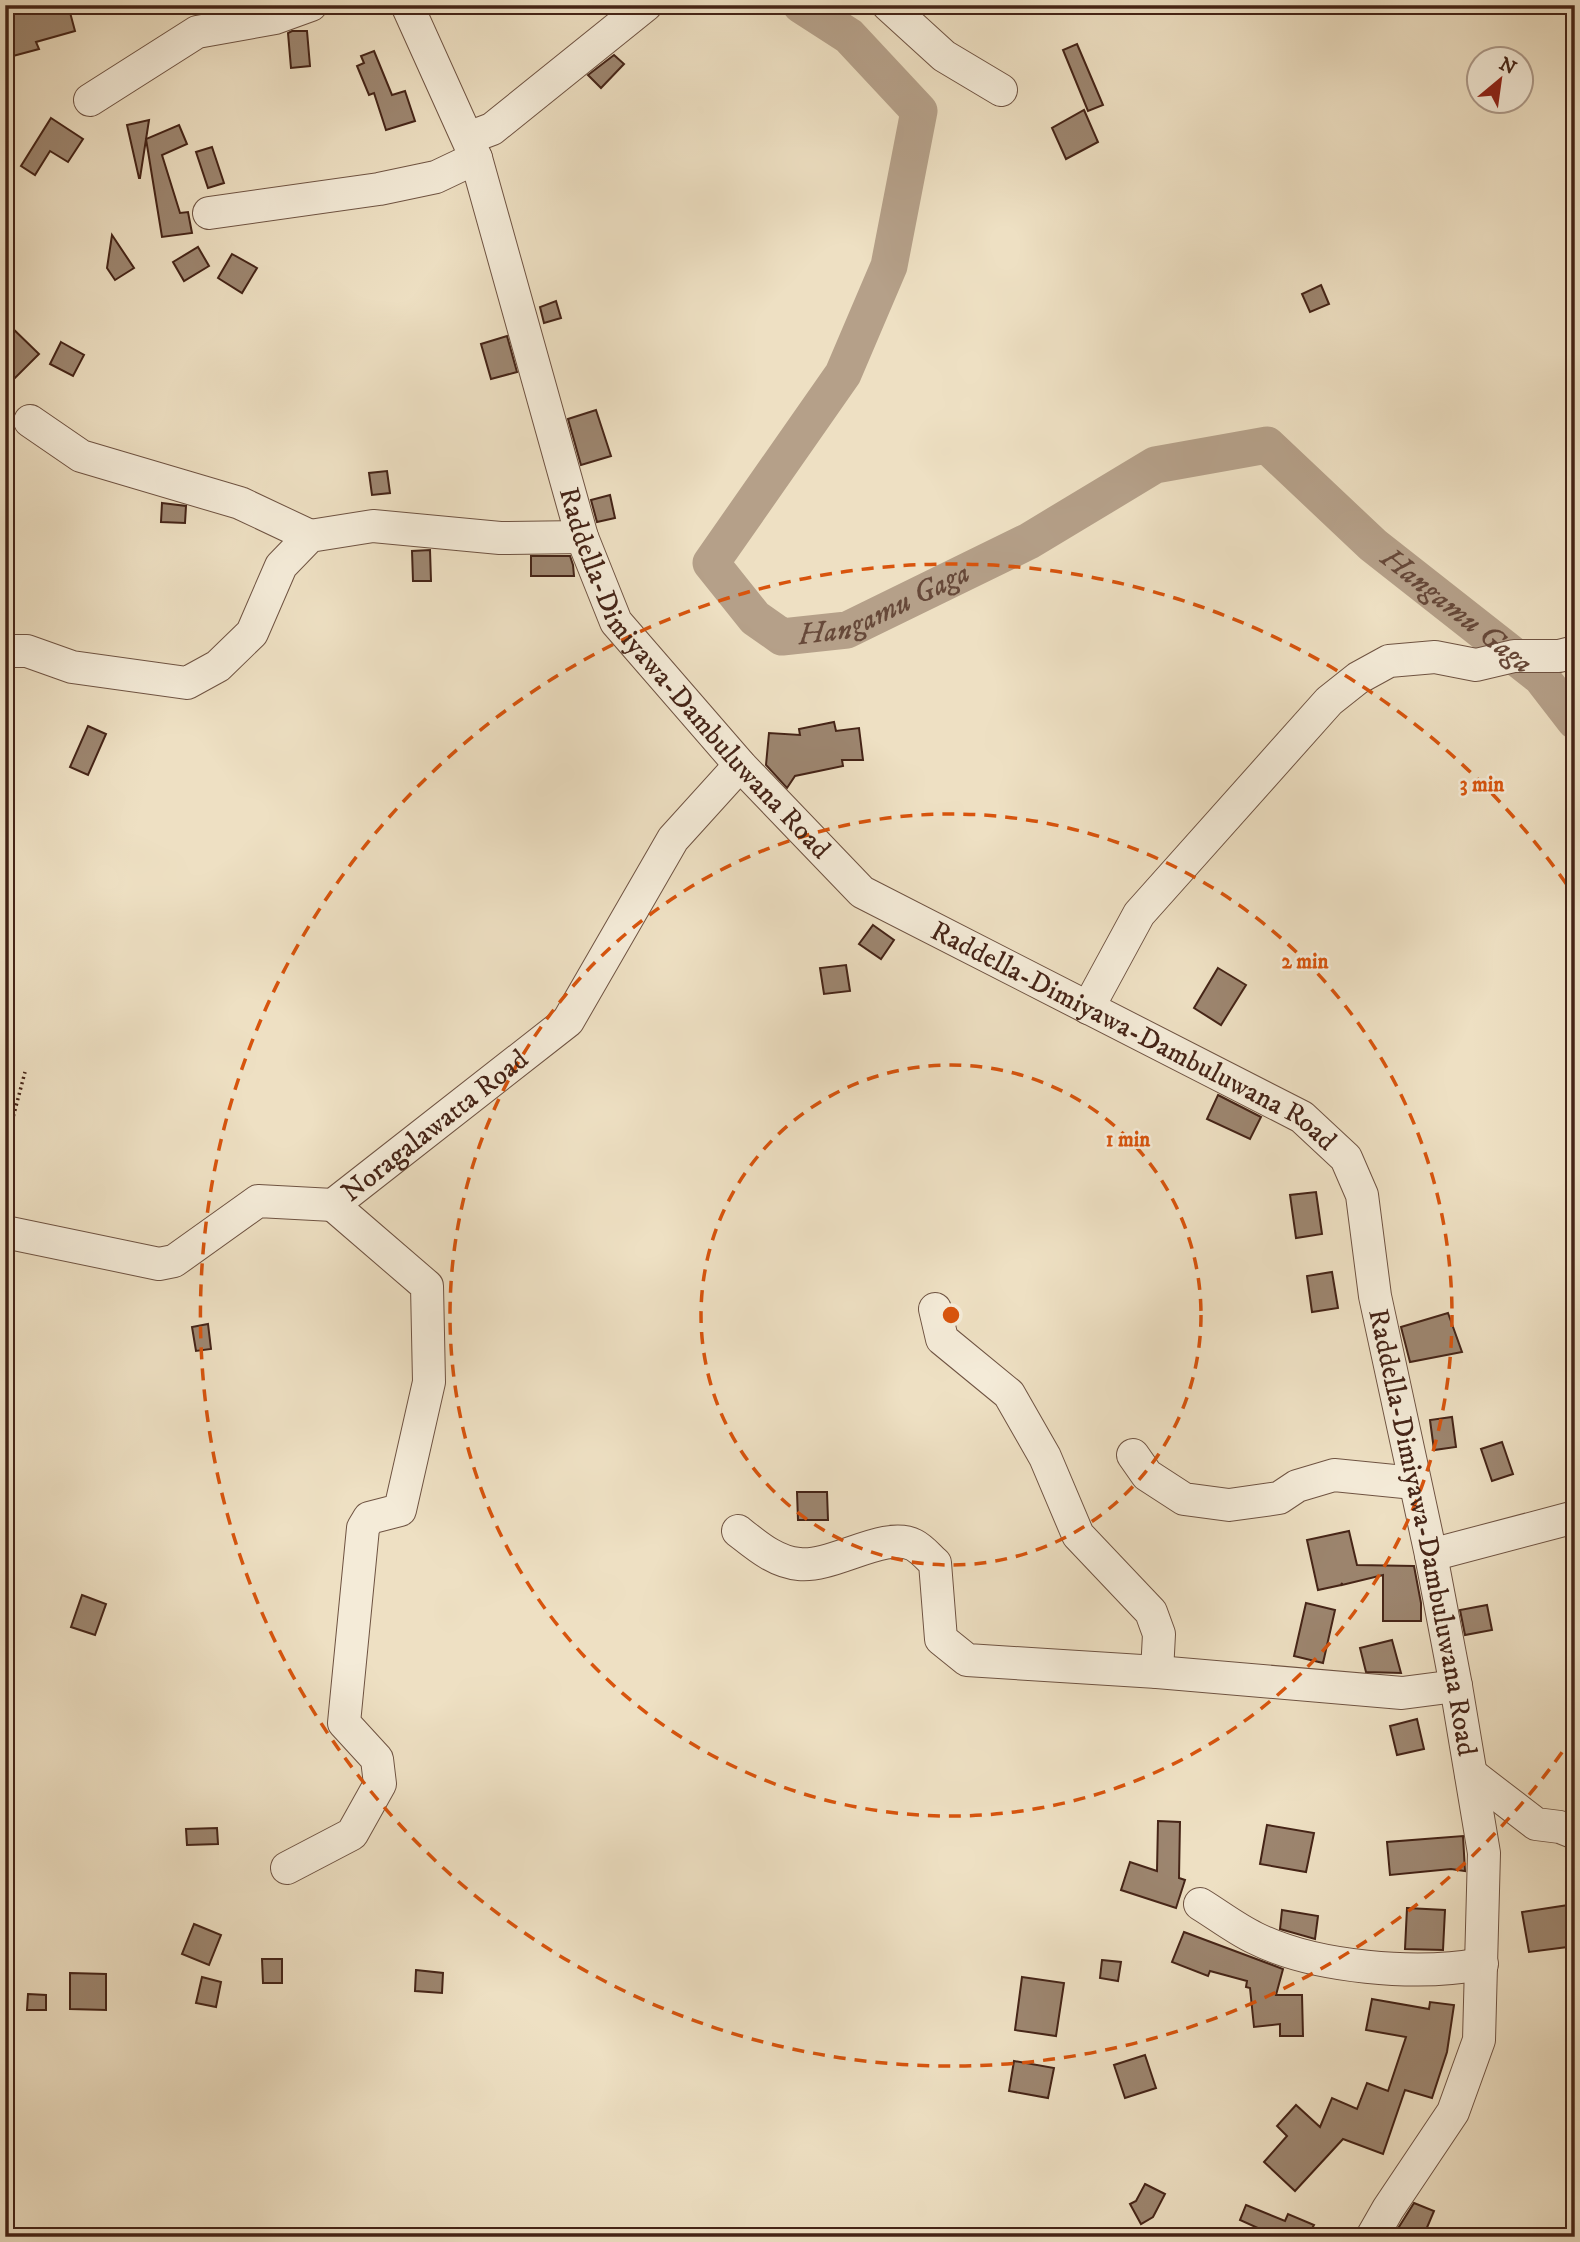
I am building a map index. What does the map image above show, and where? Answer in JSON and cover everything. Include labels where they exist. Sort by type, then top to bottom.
[{"type":"street","points":[[90,100],[197,32],[275,18],[312,5]]},
{"type":"street","name":"Raddella-Dimiyawa-Dambuluwana Road","points":[[407,5],[472,148],[582,537],[616,622],[740,765],[862,892],[1302,1117],[1346,1158],[1362,1195],[1375,1296],[1457,1686],[1484,1853],[1479,2040],[1453,2112],[1388,2208],[1372,2237]]},
{"type":"street","points":[[209,213],[391,187],[436,177],[646,5]]},
{"type":"street","points":[[888,5],[944,56],[1001,90]]},
{"type":"street","points":[[30,421],[80,456],[240,503],[310,536],[373,526],[500,538],[582,537]]},
{"type":"street","points":[[5,651],[27,651],[72,667],[187,682],[218,666],[251,633],[281,566],[310,536]]},
{"type":"street","points":[[1088,1008],[1139,914],[1329,701],[1358,678],[1388,662],[1435,657],[1476,665],[1514,656],[1559,656],[1575,652]]},
{"type":"street","name":"Noragalawatta Road","points":[[5,1232],[159,1264],[174,1261],[258,1200],[333,1205],[568,1021],[673,839],[740,765]]},
{"type":"street","points":[[287,1867],[352,1834],[380,1784],[377,1759],[344,1723],[363,1528],[369,1518],[400,1510],[429,1382],[427,1286],[333,1205]]},
{"type":"street","points":[[935,1309],[942,1339],[1009,1394],[1045,1457],[1078,1535],[1151,1612],[1159,1634],[1157,1672]]},
{"type":"street","points":[[1133,1455],[1147,1475],[1184,1499],[1229,1505],[1279,1498],[1297,1486],[1335,1475],[1414,1483]]},
{"type":"street","points":[[1431,1555],[1575,1517]]},
{"type":"street","points":[[738,1531],[771,1556],[798,1564],[821,1563],[886,1542],[914,1544],[935,1563],[942,1639],[967,1660],[1157,1672],[1402,1693],[1457,1686]]},
{"type":"street","points":[[1471,1774],[1536,1824],[1560,1827],[1575,1833]]},
{"type":"street","points":[[1200,1904],[1255,1939],[1301,1955],[1352,1965],[1451,1970],[1482,1964]]},
{"type":"path","points":[[5,1148],[25,1072]]},
{"type":"building","points":[[17,5],[68,5],[75,31],[36,42],[39,49],[13,56],[5,21],[5,8]]},
{"type":"building","points":[[307,31],[310,66],[291,68],[288,33]]},
{"type":"building","points":[[1077,44],[1103,105],[1088,111],[1063,50]]},
{"type":"building","points":[[374,51],[392,95],[405,91],[415,121],[386,130],[374,93],[369,95],[357,66],[364,63],[361,56]]},
{"type":"building","points":[[614,55],[624,64],[601,88],[588,75]]},
{"type":"building","points":[[1084,110],[1098,142],[1066,159],[1052,128]]},
{"type":"building","points":[[51,118],[83,139],[68,162],[50,151],[35,175],[21,166]]},
{"type":"building","points":[[149,120],[140,178],[139,178],[127,125]]},
{"type":"building","points":[[179,125],[187,144],[162,155],[180,213],[188,212],[192,233],[162,237],[146,139]]},
{"type":"building","points":[[212,147],[224,183],[208,188],[196,152]]},
{"type":"building","points":[[112,235],[134,268],[115,280],[107,268]]},
{"type":"building","points":[[198,247],[209,266],[184,281],[173,262]]},
{"type":"building","points":[[232,254],[257,268],[242,293],[218,278]]},
{"type":"building","points":[[1321,285],[1329,304],[1310,312],[1302,294]]},
{"type":"building","points":[[556,301],[561,318],[544,323],[540,307]]},
{"type":"building","points":[[5,321],[39,354],[14,379],[5,371]]},
{"type":"building","points":[[507,336],[517,372],[491,379],[481,344]]},
{"type":"building","points":[[61,342],[84,355],[73,376],[50,364]]},
{"type":"building","points":[[596,410],[611,456],[581,465],[568,419]]},
{"type":"building","points":[[387,471],[390,493],[372,495],[369,473]]},
{"type":"building","points":[[610,495],[615,518],[597,522],[591,500]]},
{"type":"building","points":[[162,503],[186,506],[185,523],[161,522]]},
{"type":"building","points":[[430,550],[431,581],[413,581],[412,551]]},
{"type":"building","points":[[531,556],[570,556],[574,576],[531,576]]},
{"type":"building","points":[[834,722],[836,731],[859,728],[863,760],[842,760],[843,766],[795,776],[787,788],[766,765],[769,733],[800,735],[799,729]]},
{"type":"building","points":[[88,726],[106,734],[88,775],[70,767]]},
{"type":"building","points":[[873,925],[894,940],[881,959],[859,944]]},
{"type":"building","points":[[846,965],[850,991],[824,994],[820,968]]},
{"type":"building","points":[[1218,968],[1246,985],[1221,1025],[1194,1008]]},
{"type":"building","points":[[1218,1095],[1261,1117],[1250,1139],[1207,1119]]},
{"type":"building","points":[[1316,1192],[1322,1234],[1296,1238],[1290,1195]]},
{"type":"building","points":[[1332,1272],[1338,1308],[1312,1312],[1307,1276]]},
{"type":"building","points":[[1448,1313],[1462,1352],[1410,1362],[1401,1327]]},
{"type":"building","points":[[208,1324],[211,1349],[196,1351],[192,1327]]},
{"type":"building","points":[[1452,1417],[1456,1447],[1434,1450],[1430,1420]]},
{"type":"building","points":[[1502,1442],[1513,1474],[1492,1481],[1481,1449]]},
{"type":"building","points":[[797,1492],[827,1492],[828,1520],[798,1520]]},
{"type":"building","points":[[1349,1531],[1357,1565],[1414,1566],[1421,1603],[1421,1621],[1383,1621],[1383,1575],[1318,1590],[1307,1540]]},
{"type":"building","points":[[82,1595],[106,1604],[95,1635],[71,1627]]},
{"type":"building","points":[[1306,1603],[1335,1610],[1323,1663],[1294,1656]]},
{"type":"building","points":[[1487,1605],[1492,1630],[1465,1635],[1460,1610]]},
{"type":"building","points":[[1392,1640],[1401,1673],[1366,1672],[1360,1648]]},
{"type":"building","points":[[1417,1719],[1424,1749],[1397,1755],[1390,1726]]},
{"type":"building","points":[[1158,1821],[1180,1822],[1179,1878],[1185,1880],[1176,1908],[1121,1890],[1130,1862],[1157,1871]]},
{"type":"building","points":[[1267,1825],[1314,1833],[1306,1872],[1260,1864]]},
{"type":"building","points":[[217,1828],[218,1844],[187,1845],[186,1829]]},
{"type":"building","points":[[1463,1836],[1465,1871],[1451,1869],[1390,1875],[1387,1842]]},
{"type":"building","points":[[1575,1904],[1575,1946],[1529,1952],[1522,1912]]},
{"type":"building","points":[[1407,1908],[1445,1910],[1443,1950],[1405,1949]]},
{"type":"building","points":[[1282,1910],[1318,1916],[1315,1939],[1280,1929]]},
{"type":"building","points":[[194,1924],[221,1935],[209,1965],[182,1954]]},
{"type":"building","points":[[1184,1932],[1283,1969],[1276,1995],[1302,1995],[1303,2036],[1280,2036],[1280,2024],[1254,2027],[1247,1981],[1210,1971],[1208,1976],[1172,1962]]},
{"type":"building","points":[[262,1959],[282,1959],[282,1983],[263,1983]]},
{"type":"building","points":[[1102,1960],[1121,1962],[1118,1981],[1100,1978]]},
{"type":"building","points":[[416,1970],[443,1973],[442,1993],[415,1991]]},
{"type":"building","points":[[70,1973],[106,1974],[106,2010],[70,2009]]},
{"type":"building","points":[[202,1977],[221,1982],[216,2007],[196,2003]]},
{"type":"building","points":[[1022,1977],[1064,1983],[1056,2036],[1015,2030]]},
{"type":"building","points":[[28,1994],[46,1995],[46,2010],[27,2010]]},
{"type":"building","points":[[1372,1999],[1429,2009],[1430,2002],[1454,2005],[1447,2052],[1432,2098],[1405,2090],[1383,2154],[1343,2139],[1295,2191],[1264,2162],[1287,2136],[1277,2126],[1296,2105],[1320,2127],[1332,2098],[1357,2109],[1367,2083],[1388,2091],[1406,2037],[1366,2030]]},
{"type":"building","points":[[1145,2055],[1156,2088],[1125,2098],[1114,2065]]},
{"type":"building","points":[[1014,2061],[1054,2068],[1048,2098],[1009,2091]]},
{"type":"building","points":[[1145,2184],[1165,2194],[1153,2217],[1141,2224],[1130,2204],[1136,2201]]},
{"type":"building","points":[[1414,2203],[1434,2211],[1423,2237],[1414,2237],[1397,2230]]},
{"type":"building","points":[[1246,2205],[1285,2221],[1288,2214],[1314,2225],[1310,2232],[1321,2237],[1278,2237],[1240,2220]]},
{"type":"waterway","name":"Hangamu Gaga","points":[[801,5],[849,36],[919,111],[889,266],[843,374],[711,563],[755,618],[782,637],[847,630],[1029,541],[1155,465],[1267,445],[1373,545],[1541,677],[1575,721]]}]
